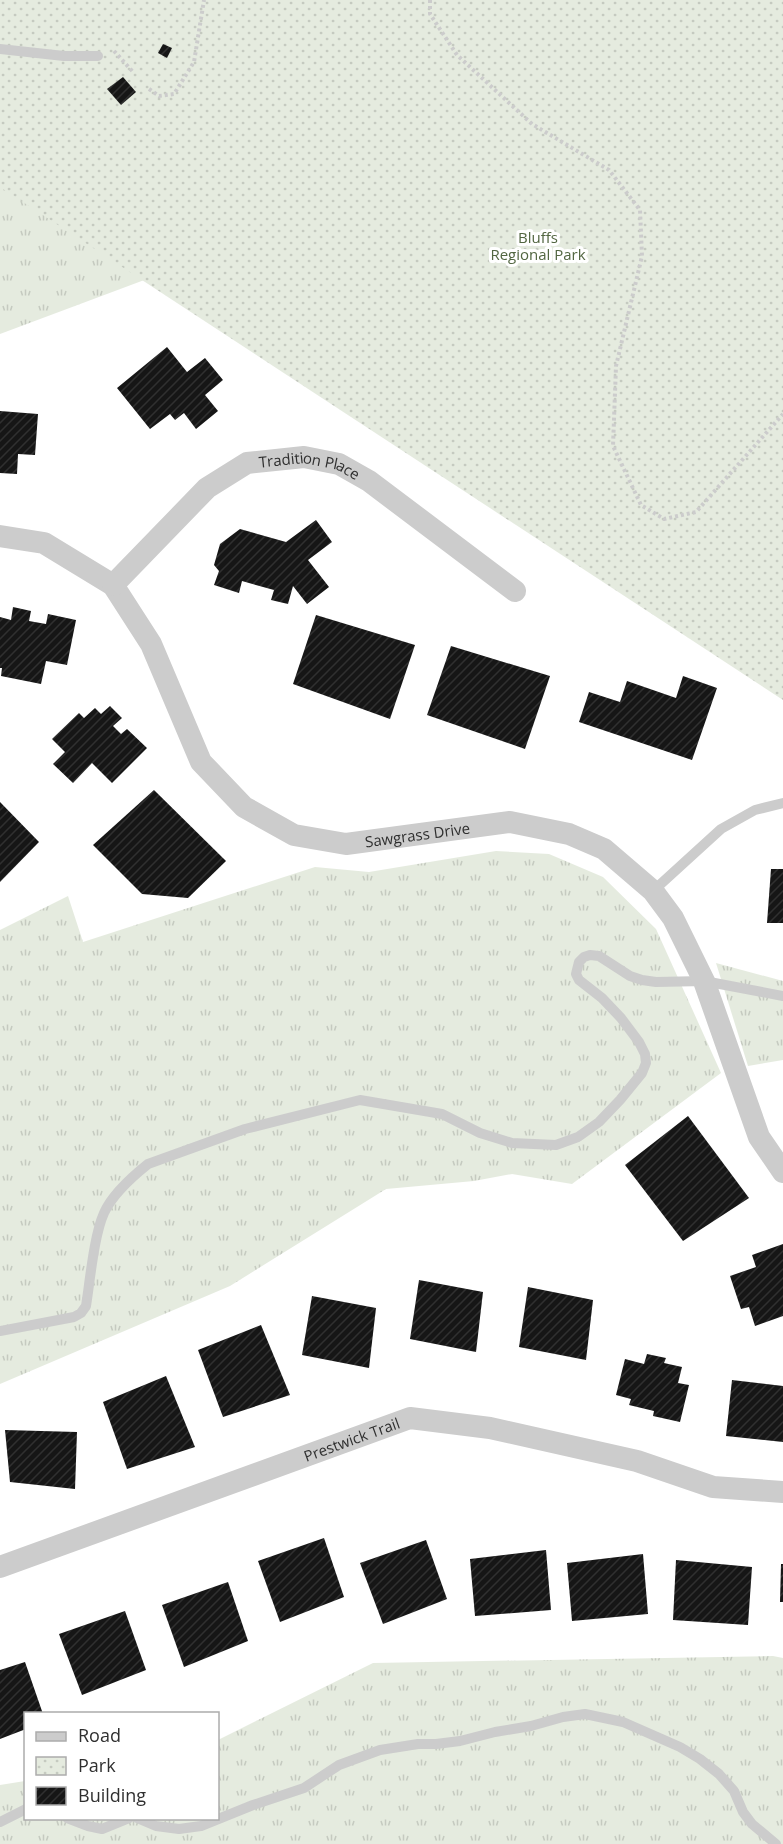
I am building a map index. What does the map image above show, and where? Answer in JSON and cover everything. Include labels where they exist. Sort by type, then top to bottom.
[{"type":"street","name":"Tradition Place","points":[[113,585],[207,488],[247,463],[304,457],[339,464],[369,481],[515,591]]},
{"type":"street","name":"Sawgrass Drive","points":[[0,536],[44,543],[113,585],[151,644],[201,762],[244,807],[294,834],[346,844],[510,822],[569,834],[604,849],[653,891],[673,918],[704,981],[759,1137],[783,1172]]},
{"type":"street","name":"Prestwick Trail","points":[[0,1567],[410,1418],[490,1428],[637,1461],[713,1487],[783,1492]]},
{"type":"lane","points":[[0,49],[64,56],[98,56]]},
{"type":"lane","points":[[653,891],[721,829],[755,810],[783,803]]},
{"type":"lane","points":[[0,1330],[74,1317],[81,1313],[86,1306],[103,1214],[110,1202],[148,1164],[245,1129],[360,1100],[442,1114],[493,1138],[512,1143],[556,1145],[578,1137],[599,1122],[620,1100],[642,1073],[646,1063],[645,1054],[639,1042],[621,1018],[602,998],[579,980],[576,974],[579,962],[584,957],[599,956],[630,976],[656,982],[704,981],[783,996]]},
{"type":"lane","points":[[219,1819],[304,1788],[339,1765],[380,1750],[460,1741],[585,1714],[623,1722],[680,1747],[700,1759],[719,1774],[734,1791],[743,1812],[752,1824],[776,1844]]},
{"type":"lane","points":[[0,1822],[24,1810]]},
{"type":"lane","points":[[72,1820],[102,1829],[124,1820]]},
{"type":"lane","points":[[142,1820],[156,1826],[180,1829],[201,1826],[216,1820]]},
{"type":"path","points":[[149,89],[159,96],[174,94],[194,62],[204,0]]},
{"type":"path","points":[[430,0],[430,15],[457,55],[532,124],[609,170],[640,210],[642,256],[616,366],[613,446],[641,505],[664,519],[696,512],[783,414]]},
{"type":"path","points":[[110,47],[134,73]]},
{"type":"green space","name":"Bluffs Regional Park","points":[[0,0],[783,0],[783,700],[0,187]]},
{"type":"green space","points":[[0,184],[147,279],[0,334]]},
{"type":"green space","points":[[496,851],[549,854],[603,877],[656,929],[721,1073],[572,1184],[512,1174],[474,1181],[386,1189],[230,1286],[0,1384],[0,930],[68,896],[83,942],[315,867],[369,872]]},
{"type":"green space","points":[[716,963],[783,981],[783,1060],[748,1066]]},
{"type":"green space","points":[[773,1656],[783,1658],[783,1844],[0,1844],[0,1785],[24,1781],[24,1820],[219,1820],[219,1740],[373,1663]]},
{"type":"building","points":[[163,44],[172,48],[167,58],[158,53]]},
{"type":"building","points":[[123,77],[136,92],[121,105],[107,89]]},
{"type":"building","points":[[167,347],[187,372],[205,358],[223,380],[205,395],[218,411],[196,429],[184,413],[175,420],[170,414],[150,429],[117,388]]},
{"type":"building","points":[[0,411],[38,414],[35,455],[18,454],[17,474],[0,473]]},
{"type":"building","points":[[316,520],[332,542],[308,560],[329,587],[307,604],[293,586],[288,604],[271,600],[274,590],[242,581],[239,593],[214,585],[219,571],[214,565],[220,544],[240,529],[286,542]]},
{"type":"building","points":[[13,607],[31,611],[29,621],[46,624],[48,614],[76,620],[67,665],[46,661],[41,684],[1,676],[0,617],[11,620]]},
{"type":"building","points":[[316,615],[415,645],[390,719],[293,684]]},
{"type":"building","points":[[451,646],[550,676],[525,749],[427,715]]},
{"type":"building","points":[[683,676],[717,688],[692,760],[579,722],[589,692],[620,702],[627,681],[676,698]]},
{"type":"building","points":[[110,706],[122,718],[113,726],[121,734],[127,729],[147,748],[112,783],[92,763],[73,783],[53,764],[65,752],[52,739],[79,713],[84,718],[95,708],[101,714]]},
{"type":"building","points":[[154,790],[226,861],[188,898],[142,894],[93,845]]},
{"type":"building","points":[[0,802],[39,842],[0,882]]},
{"type":"building","points":[[771,869],[783,869],[783,923],[767,923]]},
{"type":"building","points":[[688,1116],[749,1198],[683,1241],[625,1165]]},
{"type":"building","points":[[783,1244],[783,1316],[755,1326],[749,1307],[741,1309],[730,1276],[756,1267],[752,1255]]},
{"type":"building","points":[[419,1280],[483,1292],[476,1352],[410,1339]]},
{"type":"building","points":[[528,1287],[593,1300],[586,1360],[519,1347]]},
{"type":"building","points":[[312,1296],[376,1308],[369,1368],[302,1355]]},
{"type":"building","points":[[261,1325],[290,1395],[223,1417],[198,1350]]},
{"type":"building","points":[[647,1354],[666,1358],[664,1363],[682,1367],[678,1383],[689,1385],[680,1422],[653,1416],[654,1411],[629,1405],[631,1399],[616,1395],[625,1359],[644,1364]]},
{"type":"building","points":[[166,1376],[195,1447],[127,1469],[103,1402]]},
{"type":"building","points":[[732,1380],[783,1386],[783,1442],[726,1436]]},
{"type":"building","points":[[5,1430],[77,1432],[75,1489],[10,1482]]},
{"type":"building","points":[[324,1538],[344,1597],[280,1622],[258,1561]]},
{"type":"building","points":[[426,1540],[447,1599],[383,1624],[360,1563]]},
{"type":"building","points":[[546,1550],[551,1610],[475,1616],[470,1559]]},
{"type":"building","points":[[643,1554],[648,1614],[572,1621],[567,1563]]},
{"type":"building","points":[[676,1560],[752,1567],[748,1625],[673,1620]]},
{"type":"building","points":[[781,1564],[783,1564],[783,1602],[780,1602]]},
{"type":"building","points":[[228,1582],[248,1641],[184,1667],[162,1605]]},
{"type":"building","points":[[125,1611],[146,1670],[82,1695],[59,1634]]},
{"type":"building","points":[[25,1662],[42,1712],[24,1712],[24,1730],[0,1739],[0,1670]]}]
